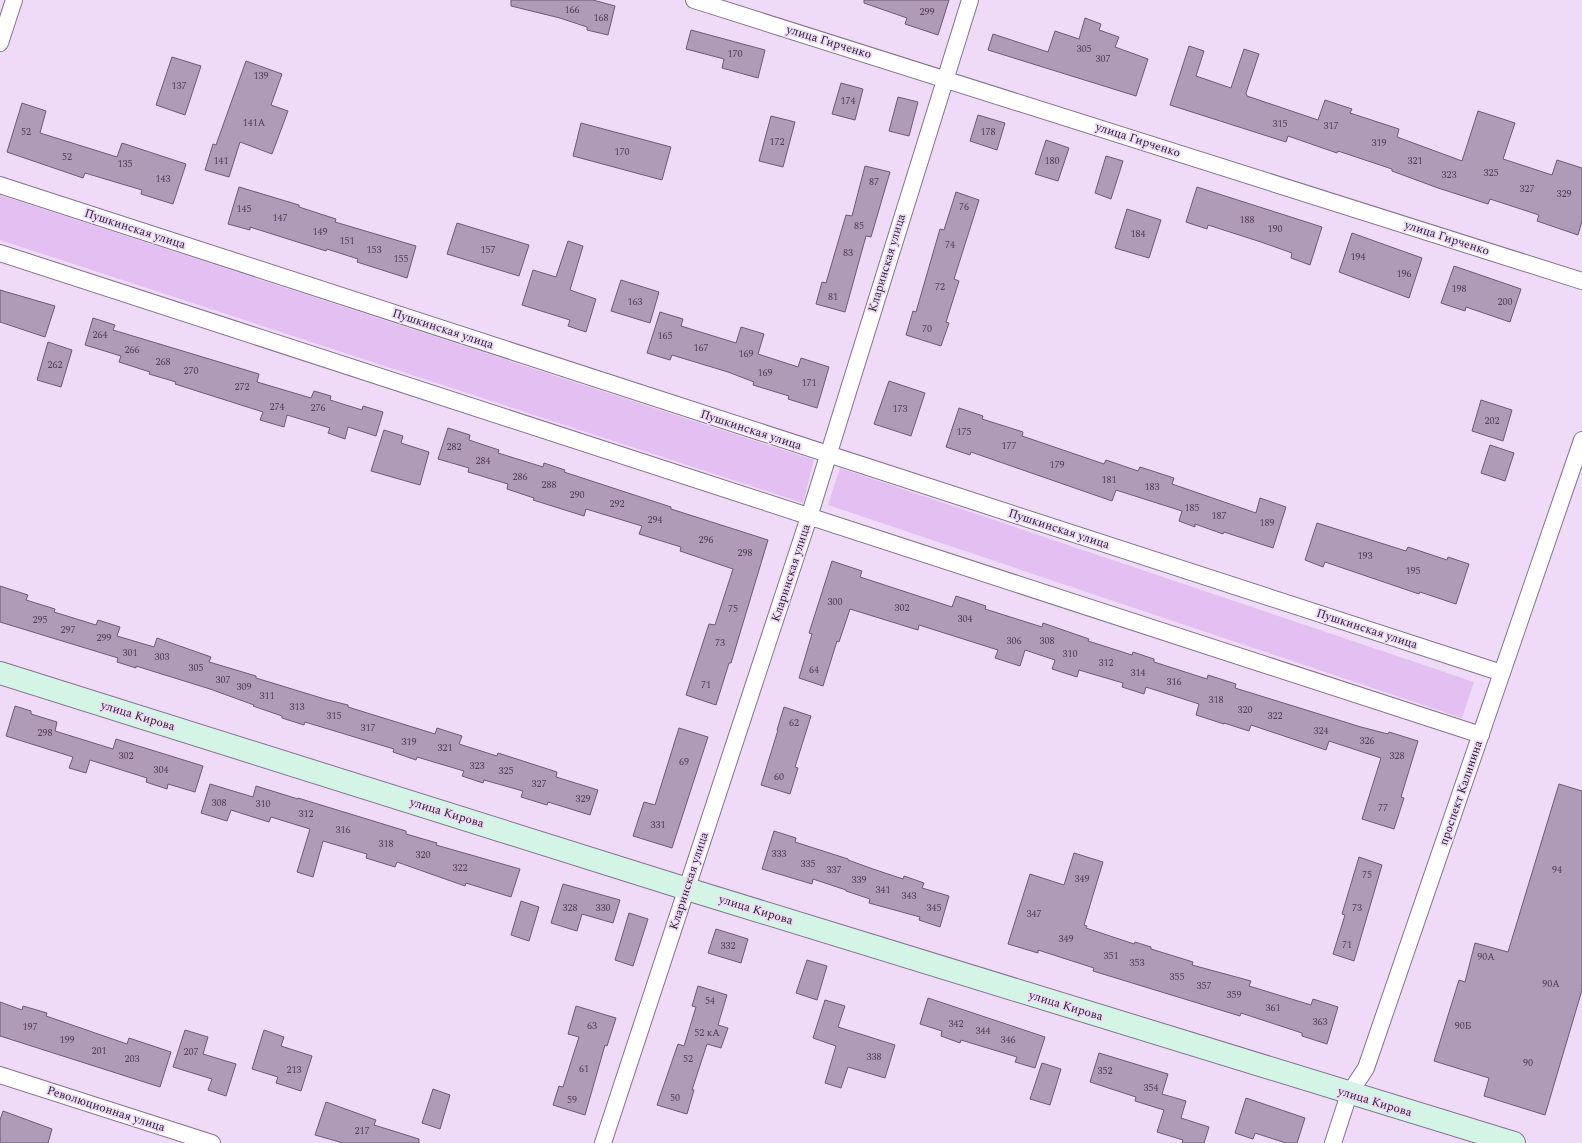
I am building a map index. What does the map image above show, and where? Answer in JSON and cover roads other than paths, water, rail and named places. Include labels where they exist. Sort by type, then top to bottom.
[{"type":"street","points":[[0,43],[14,0]]},
{"type":"street","name":"улица Гирченко","points":[[694,0],[1582,281]]},
{"type":"street","name":"Кларинская улица","points":[[603,1143],[809,517],[827,454],[944,78],[970,0]]},
{"type":"street","name":"Пушкинская улица","points":[[0,185],[1502,673]]},
{"type":"street","points":[[0,253],[1481,735]]},
{"type":"street","name":"проспект Калинина","points":[[1333,1143],[1349,1094],[1366,1068],[1582,440]]},
{"type":"street","name":"улица Кирова","points":[[0,673],[687,889],[1349,1094],[1514,1143]]},
{"type":"street","name":"Революционная улица","points":[[0,1075],[212,1143]]}]
